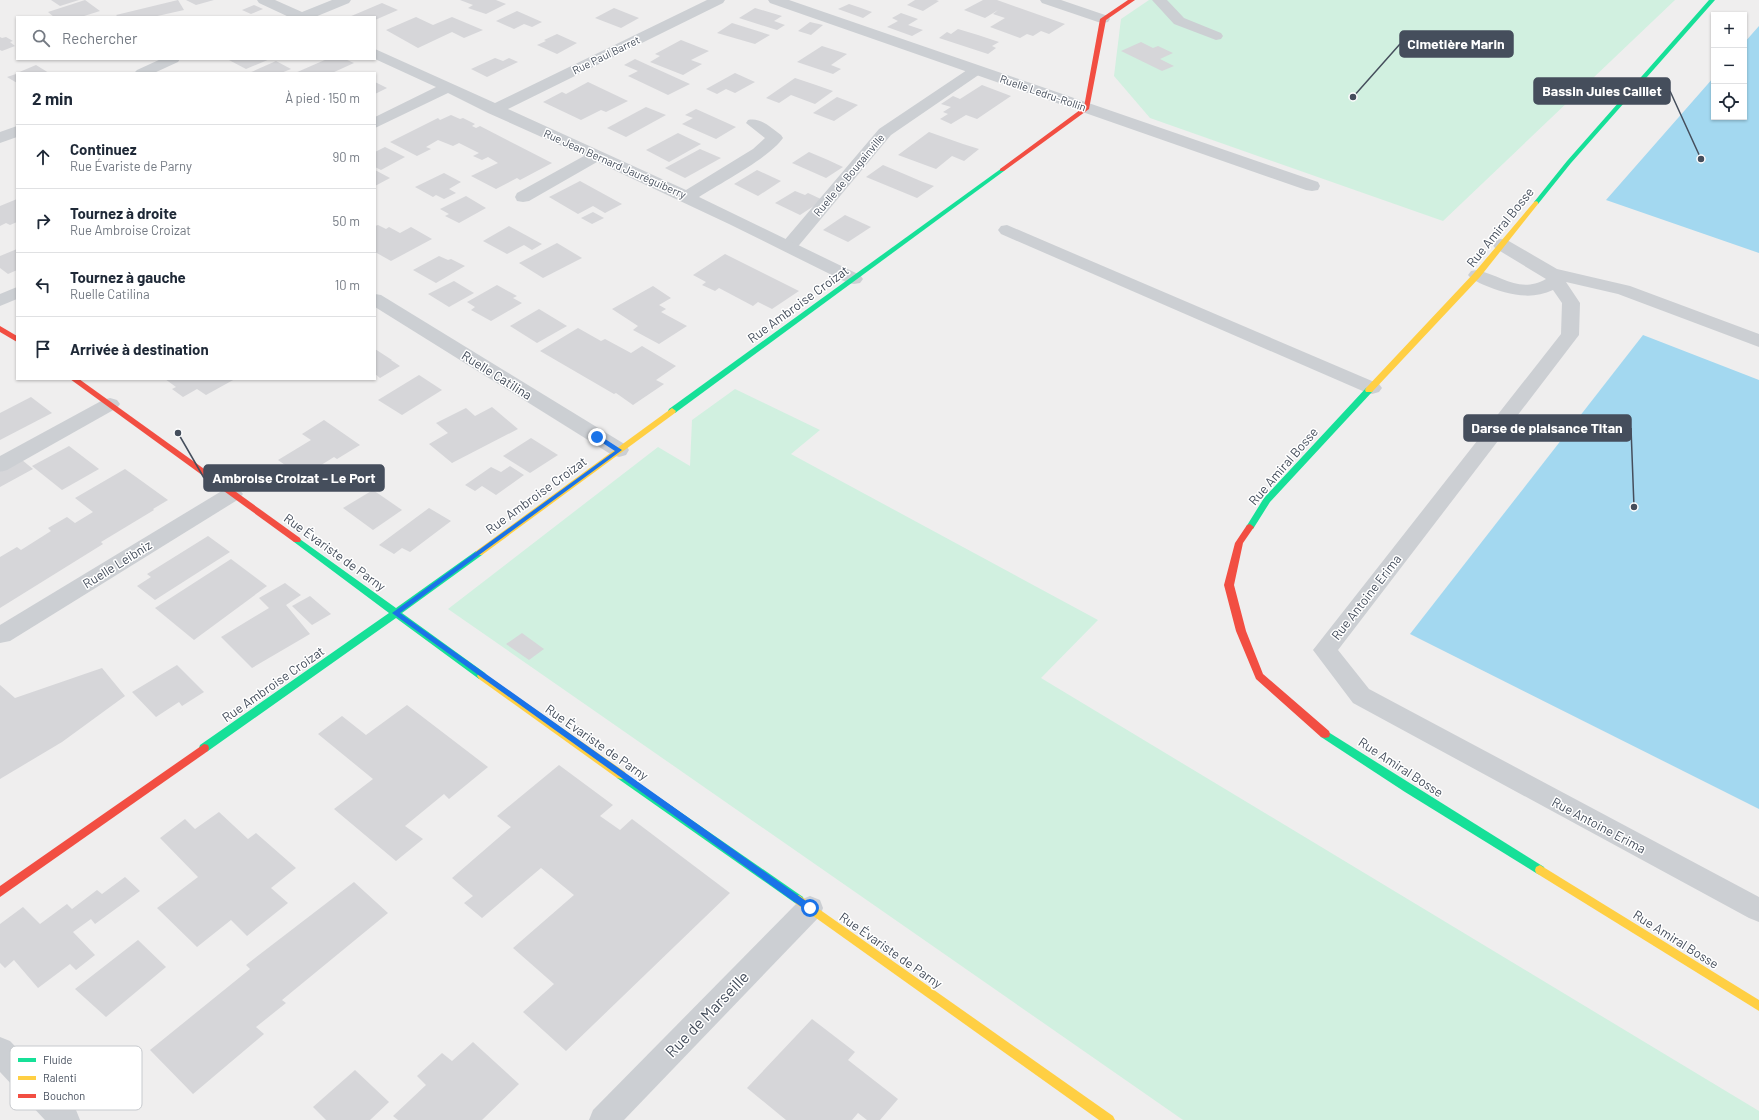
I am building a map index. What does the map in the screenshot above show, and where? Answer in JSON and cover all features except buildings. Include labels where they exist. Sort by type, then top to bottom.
[{"type":"street","points":[[264,0],[294,14]]},
{"type":"street","points":[[305,16],[344,0]]},
{"type":"street","name":"Rue Paul Barret","points":[[494,110],[718,0]]},
{"type":"street","name":"Ruelle Ledru-Rollin","points":[[775,0],[1312,186]]},
{"type":"street","points":[[1047,0],[1103,19]]},
{"type":"street","points":[[1087,108],[1103,19],[1132,0]]},
{"type":"street","points":[[1158,0],[1179,21],[1216,36]]},
{"type":"street","name":"Rue Amiral Bosse","points":[[1712,0],[1569,162],[1501,244],[1477,276],[1267,500],[1239,543],[1229,585],[1241,631],[1259,676],[1319,730],[1409,789],[1759,1006]]},
{"type":"street","points":[[281,16],[294,14]]},
{"type":"street","name":"Rue Jean Bernard Jauréguiberry","points":[[376,53],[494,110],[687,197],[854,279]]},
{"type":"street","points":[[144,72],[171,60]]},
{"type":"street","name":"Ruelle de Bougainville","points":[[789,246],[885,132],[975,70]]},
{"type":"street","points":[[376,123],[447,88]]},
{"type":"street","name":"Rue Ambroise Croizat","points":[[0,892],[396,613],[1087,108]]},
{"type":"street","points":[[687,197],[759,152],[775,138],[754,123]]},
{"type":"street","points":[[0,138],[16,131]]},
{"type":"street","points":[[523,197],[596,156]]},
{"type":"street","points":[[1007,230],[1372,388]]},
{"type":"street","name":"Rue Antoine Erima","points":[[1501,244],[1553,277],[1570,304],[1570,335],[1325,650],[1361,696],[1759,910]]},
{"type":"street","points":[[1477,276],[1515,290],[1526,292],[1537,290],[1553,277],[1624,290],[1759,341]]},
{"type":"street","points":[[0,301],[16,293]]},
{"type":"street","name":"Ruelle Catilina","points":[[376,300],[619,450]]},
{"type":"street","points":[[0,328],[16,339]]},
{"type":"street","name":"Rue Évariste de Parny","points":[[75,380],[396,613],[1109,1120]]},
{"type":"street","points":[[0,465],[110,404]]},
{"type":"street","name":"Ruelle Leibniz","points":[[2,635],[232,494]]},
{"type":"street","name":"Rue de Marseille","points":[[604,1120],[810,908]]},
{"type":"street","points":[[0,1051],[10,1062]]},
{"type":"street","points":[[56,1110],[65,1120]]},
{"type":"green space","points":[[1149,0],[1675,0],[1443,221],[1150,118],[1114,76],[1121,19]]},
{"type":"green space","points":[[735,389],[820,430],[791,454],[1098,620],[1041,678],[1759,1111],[1759,1120],[1183,1120],[448,609],[658,447],[690,466],[692,420]]},
{"type":"water","points":[[1759,26],[1759,253],[1606,200],[1711,80],[1711,120],[1747,120],[1747,40]]},
{"type":"water","points":[[1643,335],[1759,380],[1759,809],[1410,634]]},
{"type":"traffic: fast","points":[[1536,203],[1569,162],[1712,0]]},
{"type":"traffic: fast","points":[[672,411],[1002,170]]},
{"type":"traffic: fast","points":[[1250,527],[1267,500],[1369,390]]},
{"type":"traffic: fast","points":[[297,540],[435,643],[482,676]]},
{"type":"traffic: fast","points":[[204,748],[479,553]]},
{"type":"traffic: fast","points":[[1325,734],[1409,789],[1540,870]]},
{"type":"traffic: fast","points":[[621,775],[799,900]]},
{"type":"traffic: slow","points":[[1369,390],[1477,275],[1536,203]]},
{"type":"traffic: slow","points":[[479,553],[672,411]]},
{"type":"traffic: slow","points":[[482,676],[621,775]]},
{"type":"traffic: slow","points":[[1540,870],[1759,1006]]},
{"type":"traffic: slow","points":[[799,900],[1109,1120]]},
{"type":"traffic: jam","points":[[1002,170],[1087,108],[1103,19],[1132,0]]},
{"type":"traffic: jam","points":[[0,328],[16,339]]},
{"type":"traffic: jam","points":[[75,380],[297,540]]},
{"type":"traffic: jam","points":[[1250,527],[1239,543],[1229,585],[1241,631],[1259,676],[1325,734]]},
{"type":"traffic: jam","points":[[0,892],[204,748]]},
{"type":"place","name":"Cimetière Marin","points":[[1353,97]]},
{"type":"place","name":"Bassin Jules Caillet","points":[[1701,159]]},
{"type":"place","name":"Ambroise Croizat - Le Port","points":[[178,433]]},
{"type":"place","name":"Darse de plaisance Titan","points":[[1634,507]]},
{"type":"route","points":[[597,437],[619,450],[396,613],[407,623],[810,908]]}]
